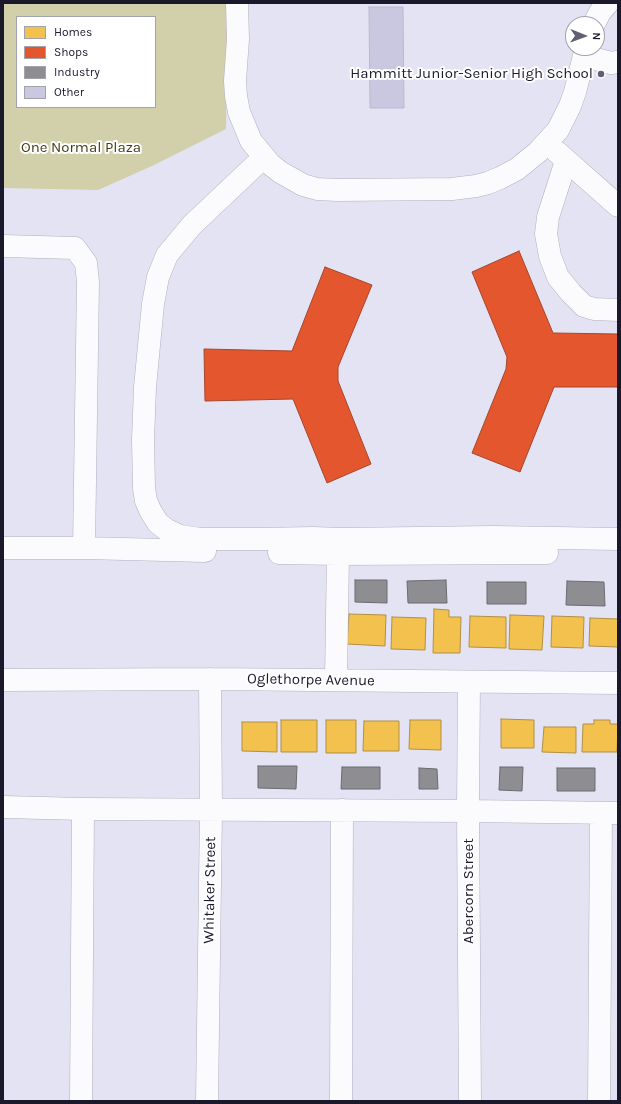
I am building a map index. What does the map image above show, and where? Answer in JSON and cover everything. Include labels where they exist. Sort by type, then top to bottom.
[{"type":"street","points":[[237,3],[238,39],[235,81],[236,96],[239,112],[251,141],[270,164],[280,172],[303,185],[318,189],[452,189],[476,186],[500,178],[528,161],[558,130],[575,92],[584,56]]},
{"type":"street","points":[[598,16],[608,3]]},
{"type":"street","points":[[594,56],[611,63],[618,62]]},
{"type":"street","points":[[547,142],[566,161],[618,206]]},
{"type":"street","points":[[264,157],[192,225],[167,255],[158,276],[145,388],[143,440],[144,488],[146,501],[158,523],[167,530],[180,536],[200,539],[313,538],[342,540],[493,537],[618,539]]},
{"type":"street","points":[[566,161],[548,217],[546,234],[550,256],[558,277],[584,306],[594,309],[618,310]]},
{"type":"street","points":[[3,246],[75,248],[86,263],[88,282],[84,548]]},
{"type":"street","points":[[3,548],[84,548],[338,554],[618,553]]},
{"type":"street","points":[[336,680],[338,554]]},
{"type":"street","name":"Oglethorpe Avenue","points":[[3,680],[210,679],[618,683]]},
{"type":"street","name":"Whitaker Street","points":[[208,1101],[211,810],[210,679]]},
{"type":"street","name":"Abercorn Street","points":[[469,682],[468,811],[470,1101]]},
{"type":"street","points":[[3,807],[83,809],[468,811],[610,814],[599,1101]]},
{"type":"street","points":[[81,1101],[83,809]]},
{"type":"street","points":[[341,1101],[342,810]]},
{"type":"green space","name":"One Normal Plaza","points":[[3,3],[228,3],[226,129],[152,166],[98,190],[3,188]]},
{"type":"building: Homes","points":[[434,609],[449,610],[449,617],[461,617],[460,653],[433,653]]},
{"type":"building: Homes","points":[[349,614],[386,615],[385,646],[347,644]]},
{"type":"building: Homes","points":[[510,615],[544,616],[542,650],[509,649]]},
{"type":"building: Homes","points":[[470,616],[506,617],[506,648],[469,647]]},
{"type":"building: Homes","points":[[552,616],[584,617],[583,648],[551,647]]},
{"type":"building: Homes","points":[[392,617],[426,618],[425,650],[391,649]]},
{"type":"building: Homes","points":[[590,618],[618,619],[618,647],[589,646]]},
{"type":"building: Homes","points":[[501,719],[534,720],[534,748],[501,748]]},
{"type":"building: Homes","points":[[281,720],[317,720],[317,752],[281,752]]},
{"type":"building: Homes","points":[[326,720],[356,720],[356,753],[326,753]]},
{"type":"building: Homes","points":[[410,720],[441,720],[441,750],[409,749]]},
{"type":"building: Homes","points":[[594,720],[610,720],[610,724],[618,724],[617,752],[582,752],[583,724],[594,724]]},
{"type":"building: Homes","points":[[364,721],[399,721],[399,751],[363,751]]},
{"type":"building: Homes","points":[[242,722],[277,722],[277,752],[242,751]]},
{"type":"building: Homes","points":[[544,727],[576,727],[576,753],[542,752]]},
{"type":"building: Shops","points":[[519,251],[553,333],[618,334],[618,387],[554,387],[520,472],[472,453],[506,369],[507,357],[472,272]]},
{"type":"building: Shops","points":[[325,267],[372,285],[338,367],[338,381],[371,464],[327,483],[293,399],[205,401],[204,349],[292,351]]},
{"type":"building: Industry","points":[[355,580],[387,580],[387,603],[355,602]]},
{"type":"building: Industry","points":[[446,580],[447,603],[408,603],[407,581]]},
{"type":"building: Industry","points":[[567,581],[604,582],[605,606],[566,605]]},
{"type":"building: Industry","points":[[487,582],[526,582],[526,604],[487,604]]},
{"type":"building: Industry","points":[[258,766],[297,766],[296,789],[258,788]]},
{"type":"building: Industry","points":[[342,767],[380,767],[380,789],[341,789]]},
{"type":"building: Industry","points":[[500,767],[523,767],[522,791],[499,790]]},
{"type":"building: Industry","points":[[419,768],[437,769],[438,789],[419,789]]},
{"type":"building: Industry","points":[[557,768],[595,768],[595,791],[557,791]]},
{"type":"building: Other","points":[[369,7],[403,7],[404,108],[370,108]]},
{"type":"place","name":"Hammitt Junior-Senior High School","points":[[601,74]]}]
